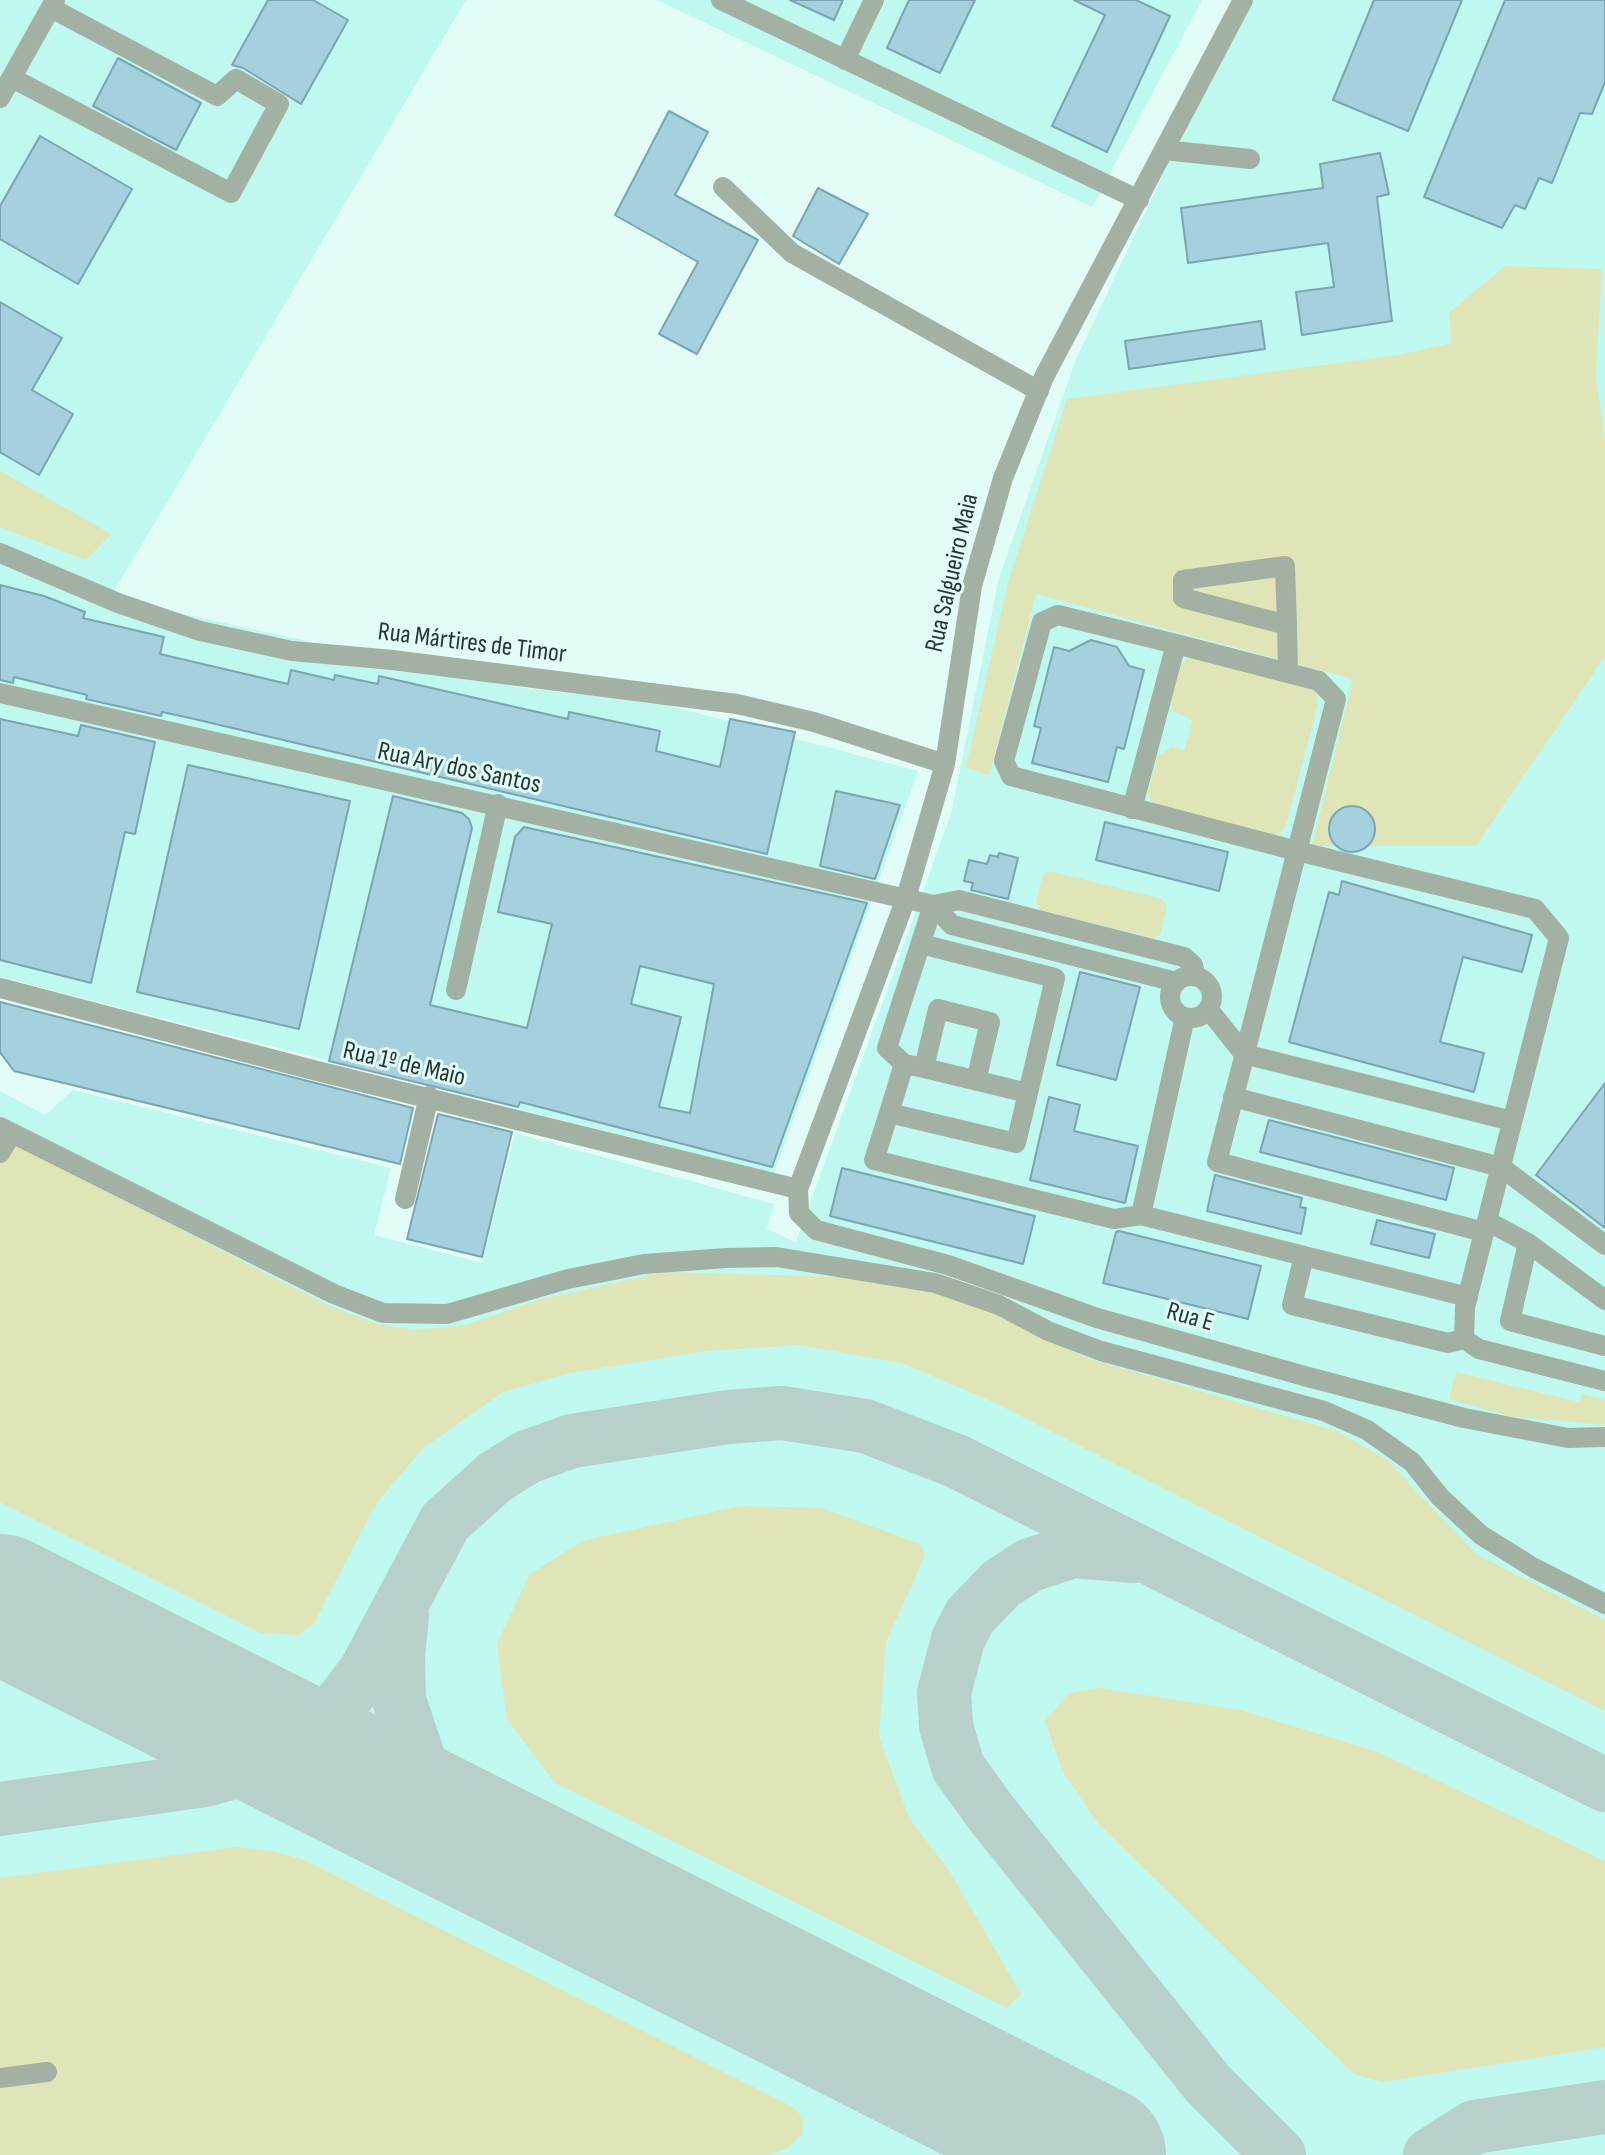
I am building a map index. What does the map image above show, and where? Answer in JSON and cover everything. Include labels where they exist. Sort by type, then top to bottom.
[{"type":"street","points":[[721,0],[1139,200]]},
{"type":"street","points":[[845,60],[874,0]]},
{"type":"street","name":"Rua Salgueiro Maia","points":[[798,1189],[906,898],[945,764],[972,586],[1003,478],[1039,391],[1243,0]]},
{"type":"street","points":[[0,98],[53,4],[217,96],[236,79],[279,104],[231,193],[12,78]]},
{"type":"street","points":[[1164,150],[1250,159]]},
{"type":"street","points":[[723,187],[792,253],[1039,391]]},
{"type":"street","name":"Rua Mártires de Timor","points":[[0,553],[118,603],[200,631],[292,651],[393,660],[737,704],[814,722],[945,764]]},
{"type":"street","points":[[1287,625],[1183,598],[1183,580],[1285,566],[1287,625],[1288,673]]},
{"type":"street","points":[[1605,1300],[1528,1243],[1486,1226],[1217,1162],[1244,1054],[1297,851],[1336,699],[1319,681],[1058,615],[1042,622],[1004,761],[1011,776],[1297,851],[1535,909],[1559,938],[1512,1121],[1501,1167],[1486,1226],[1468,1297],[1462,1327],[1464,1339],[1479,1349],[1605,1381]]},
{"type":"street","points":[[1132,809],[1176,644]]},
{"type":"street","name":"Rua Ary dos Santos","points":[[0,693],[933,905],[959,900],[1184,957],[1193,965],[1186,979]]},
{"type":"street","points":[[456,990],[498,804]]},
{"type":"street","points":[[933,905],[887,1048],[914,1066],[1028,1093]]},
{"type":"street","points":[[889,1113],[1016,1143],[1055,978],[921,944]]},
{"type":"street","points":[[1203,978],[1213,992],[1209,1010],[1200,1017],[1185,1017],[1172,1006],[1171,989],[1186,979],[1203,978]]},
{"type":"street","name":"Rua 1º de Maio","points":[[0,988],[313,1070],[798,1189]]},
{"type":"street","points":[[976,1081],[990,1022],[938,1009],[914,1066],[889,1113],[874,1160],[1114,1219],[1141,1215],[1468,1297]]},
{"type":"street","points":[[1209,1010],[1244,1054],[1512,1121]]},
{"type":"street","points":[[1141,1215],[1185,1017]]},
{"type":"street","points":[[405,1199],[429,1096]]},
{"type":"street","points":[[1233,1097],[1501,1167],[1605,1245]]},
{"type":"street","points":[[0,1153],[6,1130],[334,1294],[383,1313],[419,1317],[447,1314],[613,1270],[644,1264],[726,1258],[776,1257],[935,1283],[999,1305],[1048,1331],[1101,1351],[1324,1411],[1367,1430],[1412,1462],[1440,1497],[1481,1535],[1534,1568],[1605,1604]]},
{"type":"street","name":"Rua E","points":[[798,1189],[799,1213],[816,1230],[948,1265],[1097,1318],[1464,1418],[1568,1438],[1605,1437]]},
{"type":"street","points":[[1528,1243],[1510,1321],[1605,1346]]},
{"type":"street","points":[[1304,1256],[1292,1305],[1448,1343],[1464,1339]]},
{"type":"street","points":[[0,2078],[47,2072]]},
{"type":"shaded area","points":[[0,0],[466,0],[110,598],[517,687],[659,703],[918,771],[774,1174],[0,977]]},
{"type":"shaded area","points":[[657,0],[1202,0],[1092,207]]},
{"type":"shaded area","points":[[1254,0],[1605,0],[1605,2155],[0,2155],[0,1091],[45,1115],[73,1090],[391,1168],[374,1235],[482,1263],[515,1133],[774,1204],[767,1229],[796,1242],[951,814],[999,578],[1075,362],[1190,117]]},
{"type":"shaded area","points":[[1505,266],[1602,269],[1596,375],[1605,443],[1605,656],[1476,846],[1312,846],[1353,679],[1036,594],[989,776],[966,767],[1008,583],[1067,399],[1399,355],[1451,343],[1449,313]]},
{"type":"shaded area","points":[[0,471],[111,534],[86,560],[0,527]]},
{"type":"shaded area","points":[[1197,658],[1308,686],[1316,692],[1318,703],[1286,826],[1280,833],[1272,836],[1158,807],[1151,801],[1148,791],[1157,757],[1171,747],[1185,750],[1192,720],[1173,711],[1171,702],[1180,666],[1187,659]]},
{"type":"shaded area","points":[[1049,871],[1162,899],[1167,907],[1160,935],[1153,938],[1040,910],[1036,903],[1042,877]]},
{"type":"shaded area","points":[[0,1137],[332,1307],[378,1324],[414,1330],[466,1325],[538,1300],[664,1272],[881,1278],[990,1310],[1087,1358],[1336,1431],[1386,1459],[1476,1554],[1605,1620],[1605,1711],[993,1402],[902,1363],[799,1345],[706,1351],[570,1373],[503,1392],[422,1449],[376,1504],[314,1623],[299,1635],[261,1633],[0,1502]]},
{"type":"shaded area","points":[[1456,1372],[1579,1402],[1582,1394],[1605,1400],[1605,1425],[1509,1416],[1449,1399]]},
{"type":"shaded area","points":[[741,1506],[822,1508],[920,1544],[925,1555],[886,1642],[879,1737],[909,1818],[950,1872],[1021,1994],[1007,2008],[555,1783],[507,1719],[497,1644],[529,1575],[582,1541]]},
{"type":"shaded area","points":[[1099,1688],[1240,1710],[1378,1752],[1605,1861],[1605,2047],[1382,2082],[1354,2074],[1098,1823],[1063,1772],[1045,1721],[1069,1693]]},
{"type":"shaded area","points":[[237,1847],[272,1851],[302,1859],[791,2106],[803,2117],[802,2134],[788,2148],[768,2155],[0,2155],[0,1878]]},
{"type":"building","points":[[268,0],[313,0],[348,20],[301,104],[243,68],[232,65]]},
{"type":"building","points":[[790,0],[843,0],[834,20]]},
{"type":"building","points":[[909,0],[975,0],[940,73],[887,48]]},
{"type":"building","points":[[1074,0],[1136,0],[1170,16],[1107,152],[1052,126],[1105,15]]},
{"type":"building","points":[[1374,0],[1462,0],[1408,131],[1333,100]]},
{"type":"building","points":[[1505,0],[1605,0],[1605,82],[1592,114],[1580,113],[1552,183],[1539,178],[1525,209],[1515,205],[1502,228],[1424,197]]},
{"type":"building","points":[[118,58],[201,103],[176,150],[93,106]]},
{"type":"building","points":[[669,111],[708,132],[675,195],[758,240],[697,354],[659,334],[698,262],[615,215]]},
{"type":"building","points":[[40,136],[132,189],[78,284],[0,239],[0,206]]},
{"type":"building","points":[[1380,153],[1389,194],[1377,197],[1392,321],[1302,335],[1296,292],[1334,287],[1328,243],[1188,263],[1181,208],[1323,188],[1320,164]]},
{"type":"building","points":[[818,188],[868,214],[839,264],[793,236]]},
{"type":"building","points":[[0,302],[62,338],[32,390],[73,414],[39,475],[0,452]]},
{"type":"building","points":[[1261,321],[1265,349],[1129,369],[1125,341]]},
{"type":"building","points":[[0,585],[44,596],[85,612],[83,618],[164,637],[160,654],[288,684],[291,670],[334,680],[335,675],[378,684],[379,676],[568,719],[569,712],[660,731],[656,751],[720,767],[730,719],[795,732],[767,854],[190,718],[162,712],[161,716],[86,699],[87,695],[14,677],[13,683],[0,680]]},
{"type":"building","points":[[1091,640],[1117,647],[1129,666],[1144,670],[1124,749],[1117,747],[1108,782],[1032,763],[1041,728],[1034,726],[1054,647],[1069,651]]},
{"type":"building","points":[[0,719],[78,736],[81,725],[155,742],[135,834],[125,832],[91,983],[0,960]]},
{"type":"building","points":[[188,765],[350,801],[299,1029],[137,992]]},
{"type":"building","points":[[836,791],[900,805],[875,879],[820,866]]},
{"type":"building","points":[[393,796],[462,813],[469,819],[472,828],[430,1005],[527,1028],[552,924],[498,912],[515,837],[524,827],[867,903],[772,1167],[520,1102],[518,1107],[329,1061]],"holes":[[[640,966],[714,984],[690,1113],[659,1107],[681,1017],[631,1004]]]},
{"type":"building","points":[[1352,806],[1368,813],[1375,829],[1368,845],[1352,852],[1336,845],[1329,829],[1336,813]]},
{"type":"building","points":[[1105,822],[1228,852],[1219,891],[1096,860]]},
{"type":"building","points":[[999,853],[1018,858],[1008,899],[971,890],[973,883],[964,881],[969,860],[987,864],[990,855],[998,857]]},
{"type":"building","points":[[1342,881],[1532,935],[1522,972],[1463,957],[1440,1042],[1484,1053],[1474,1092],[1289,1042],[1329,892],[1339,895]]},
{"type":"building","points":[[1080,972],[1140,987],[1116,1080],[1057,1065]]},
{"type":"building","points":[[0,1002],[413,1108],[400,1164],[14,1071],[0,1052]]},
{"type":"building","points":[[1605,1083],[1605,1228],[1536,1175]]},
{"type":"building","points":[[1049,1097],[1080,1105],[1074,1131],[1138,1146],[1125,1203],[1030,1180]]},
{"type":"building","points":[[438,1114],[512,1132],[482,1257],[407,1239]]},
{"type":"building","points":[[1269,1120],[1454,1168],[1446,1200],[1260,1152]]},
{"type":"building","points":[[842,1168],[1035,1216],[1023,1264],[830,1216]]},
{"type":"building","points":[[1215,1175],[1302,1198],[1300,1207],[1306,1208],[1301,1234],[1207,1211]]},
{"type":"building","points":[[1377,1220],[1435,1234],[1429,1258],[1371,1244]]},
{"type":"building","points":[[1116,1232],[1261,1266],[1248,1319],[1103,1283]]},
{"type":"taxiway","points":[[0,1809],[205,1780],[245,1769],[289,1748],[329,1719],[365,1672],[445,1522],[495,1477],[527,1457],[572,1441],[728,1417],[782,1413],[865,1426],[956,1461],[1605,1785]]},
{"type":"taxiway","points":[[1133,1556],[1073,1551],[1030,1565],[1002,1583],[970,1616],[958,1639],[944,1693],[946,1726],[958,1767],[991,1813],[1208,2084],[1279,2155]]},
{"type":"taxiway","points":[[402,1616],[398,1657],[399,1700],[422,1769],[451,1811],[496,1852]]},
{"type":"taxiway","points":[[1430,2155],[1474,2127],[1605,2107]]},
{"type":"runway","points":[[0,1603],[1097,2155]]}]
